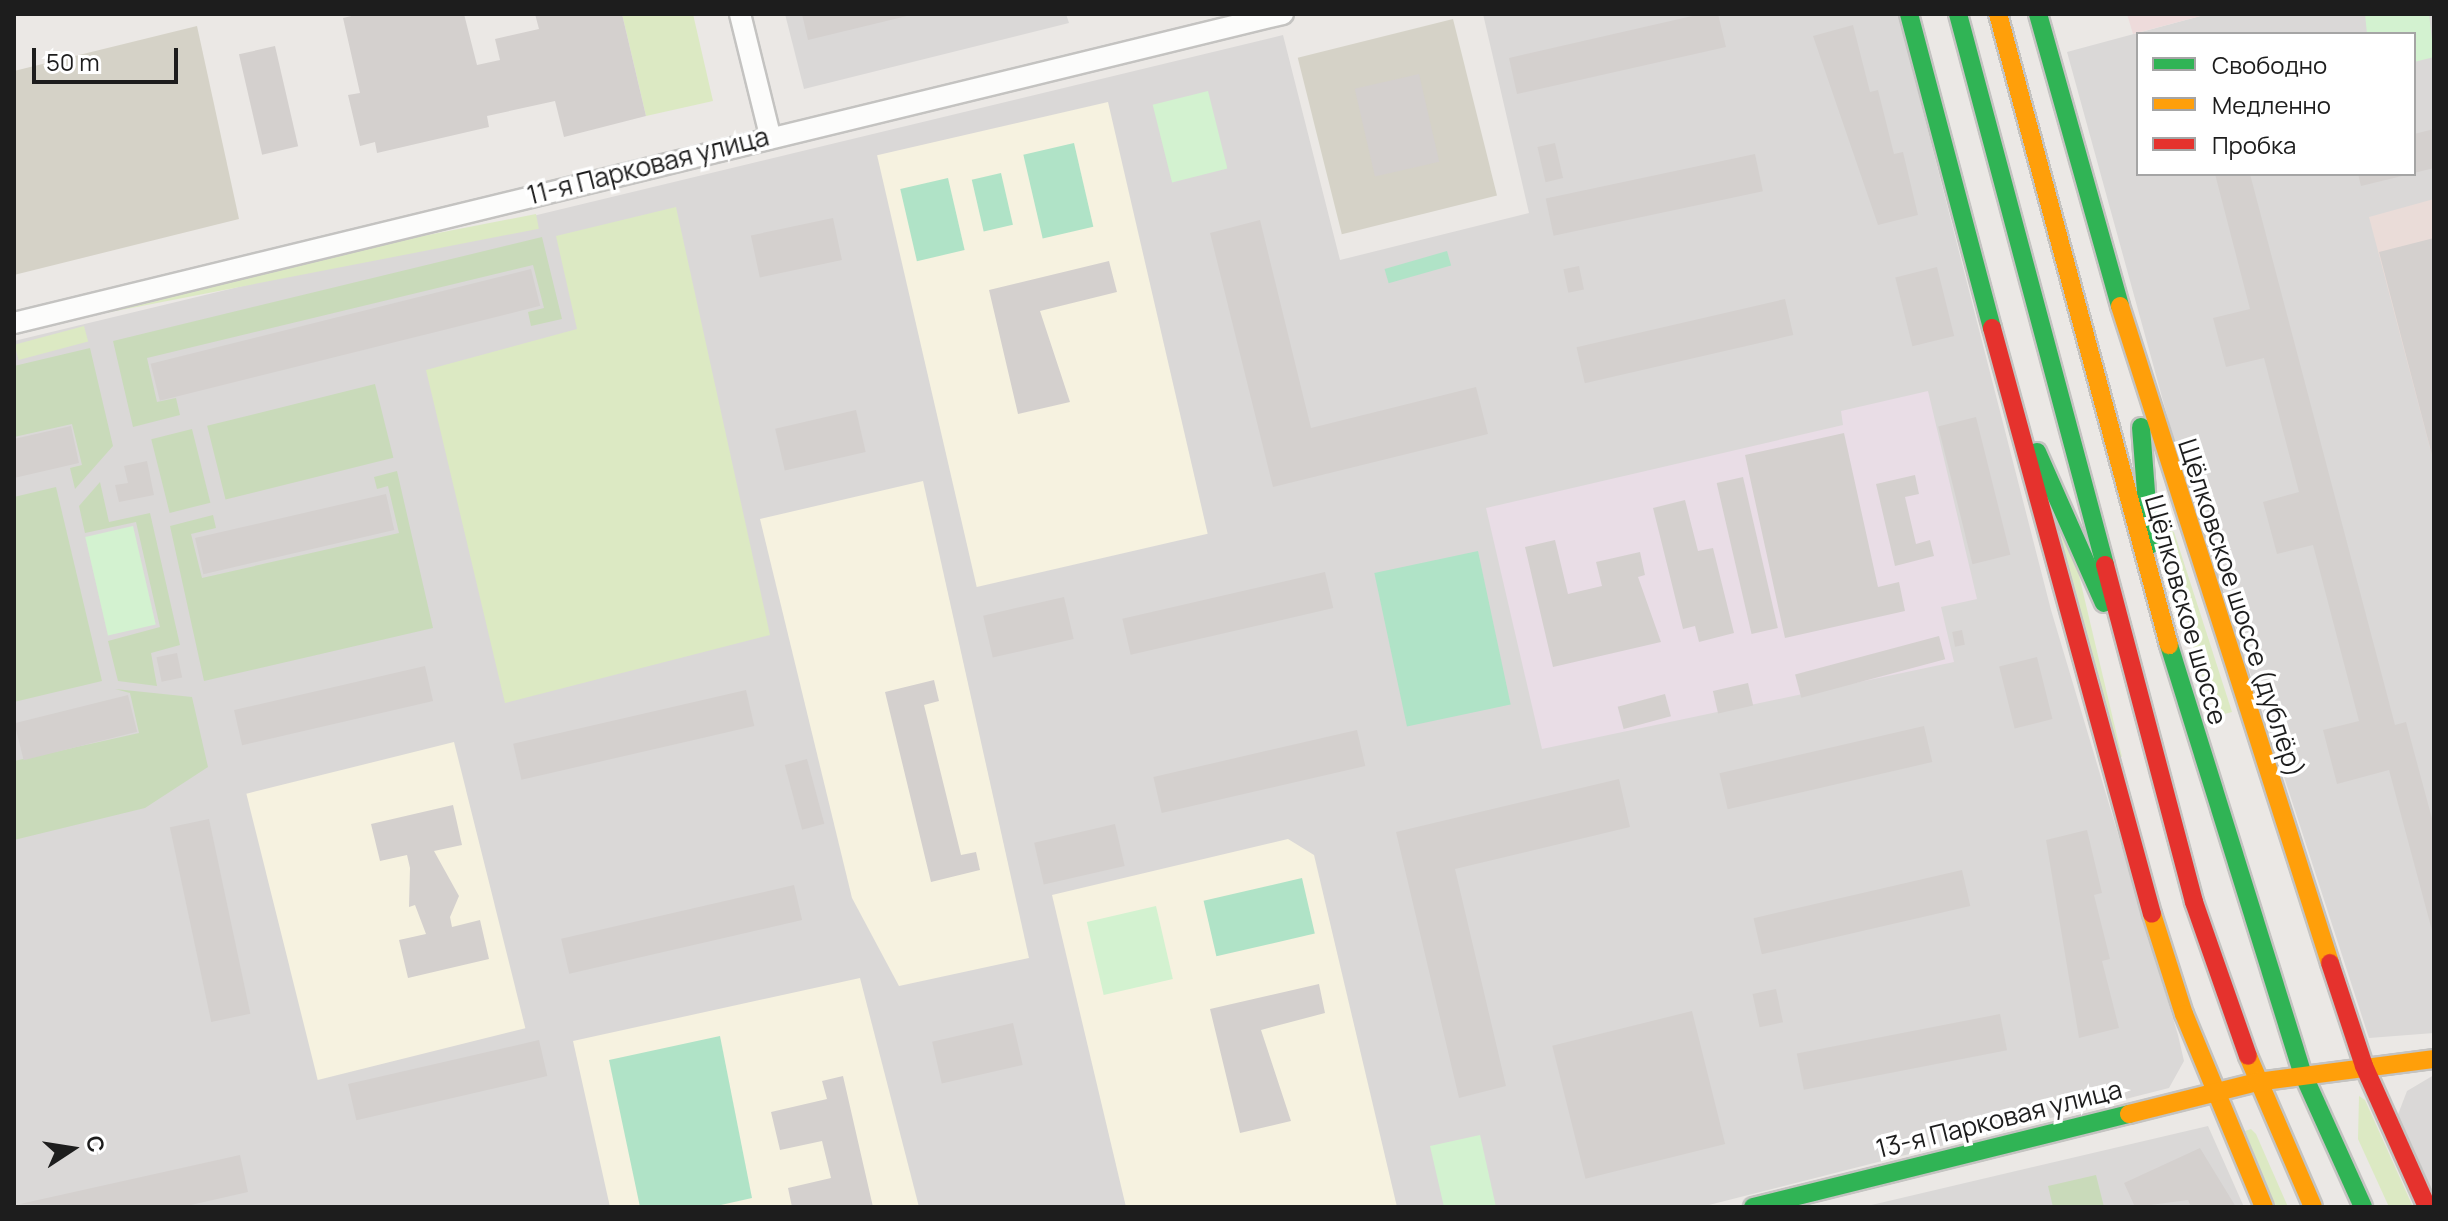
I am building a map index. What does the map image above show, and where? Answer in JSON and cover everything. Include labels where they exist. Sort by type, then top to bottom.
[{"type":"main road","points":[[1909,14],[2113,789],[2214,1093],[2264,1207]]},
{"type":"main road","points":[[1958,14],[2121,646],[2194,902],[2257,1082],[2313,1207]]},
{"type":"main road","name":"Щёлковское шоссе","points":[[1998,14],[2163,625],[2303,1074],[2363,1207]]},
{"type":"main road","name":"Щёлковское шоссе (дублёр)","points":[[2038,14],[2124,336],[2364,1066],[2427,1207]]},
{"type":"main road","points":[[2124,336],[2144,444],[2163,625]]},
{"type":"main road","points":[[2008,389],[2121,646]]},
{"type":"main road","name":"13-я Парковая улица","points":[[1753,1207],[2257,1082],[2434,1059]]},
{"type":"street","points":[[740,14],[770,135]]},
{"type":"street","name":"11-я Парковая улица","points":[[14,323],[770,135],[1283,14]]},
{"type":"shaded area","points":[[785,14],[1066,14],[1069,23],[804,89]]},
{"type":"shaded area","points":[[1483,14],[1898,14],[2051,610],[2178,1035],[2184,1061],[2169,1088],[1701,1207],[14,1207],[14,341],[1283,35],[1340,260],[1529,213]]},
{"type":"shaded area","points":[[2127,14],[2208,14],[2136,32],[2133,34]]},
{"type":"shaded area","points":[[2208,14],[2434,14],[2434,1033],[2369,1038],[2170,426],[2067,52],[2136,33],[2136,176],[2416,176],[2416,32],[2141,32]]},
{"type":"shaded area","points":[[1453,19],[1497,196],[1342,234],[1298,58]]},
{"type":"shaded area","points":[[197,26],[239,219],[14,275],[14,71]]},
{"type":"shaded area","points":[[1108,102],[1208,534],[977,587],[877,155]]},
{"type":"shaded area","points":[[2434,199],[2434,463],[2369,217]]},
{"type":"shaded area","points":[[1928,391],[1977,599],[1941,607],[1954,662],[1542,749],[1486,508],[1843,425],[1841,411]]},
{"type":"shaded area","points":[[923,481],[1029,958],[899,986],[852,898],[760,519]]},
{"type":"shaded area","points":[[454,742],[525,1028],[318,1080],[246,794]]},
{"type":"shaded area","points":[[1288,839],[1314,855],[1397,1207],[1126,1207],[1052,895]]},
{"type":"shaded area","points":[[860,978],[919,1207],[610,1207],[573,1041]]},
{"type":"shaded area","points":[[2434,1075],[2434,1207],[2397,1117],[2407,1091]]},
{"type":"shaded area","points":[[2208,1126],[2244,1207],[1863,1207]]},
{"type":"green space","points":[[622,14],[693,14],[713,101],[646,116]]},
{"type":"green space","points":[[2365,14],[2429,14],[2434,57],[2416,62],[2416,32],[2367,32]]},
{"type":"green space","points":[[1208,91],[1227,169],[1172,182],[1153,105]]},
{"type":"green space","points":[[1074,143],[1093,227],[1043,238],[1023,155]]},
{"type":"green space","points":[[1001,173],[1013,225],[984,231],[972,180]]},
{"type":"green space","points":[[948,178],[965,250],[917,261],[900,189]]},
{"type":"green space","points":[[676,207],[770,635],[505,703],[426,370],[577,329],[556,236]]},
{"type":"green space","points":[[536,214],[539,229],[107,313],[104,298]]},
{"type":"green space","points":[[542,237],[562,319],[531,326],[528,312],[544,308],[533,265],[147,358],[157,402],[176,398],[180,415],[133,427],[113,341]]},
{"type":"green space","points":[[1447,251],[1451,265],[1389,283],[1385,269]]},
{"type":"green space","points":[[84,326],[88,341],[19,360],[14,345]]},
{"type":"green space","points":[[90,348],[113,446],[75,489],[70,468],[82,465],[72,424],[14,437],[14,366]]},
{"type":"green space","points":[[375,384],[393,458],[226,500],[207,426]]},
{"type":"green space","points":[[192,429],[210,503],[170,513],[151,439]]},
{"type":"green space","points":[[397,471],[433,628],[204,681],[170,526],[213,515],[216,528],[191,534],[202,578],[399,533],[388,486],[377,489],[374,477]]},
{"type":"green space","points":[[100,482],[109,522],[150,513],[180,645],[151,653],[157,686],[118,681],[108,641],[160,627],[136,522],[85,533],[79,506]]},
{"type":"green space","points":[[56,487],[102,681],[14,702],[14,497]]},
{"type":"green space","points":[[2056,518],[2073,550],[2122,757],[2115,755]]},
{"type":"green space","points":[[133,526],[156,624],[108,635],[85,537]]},
{"type":"green space","points":[[2168,529],[2174,532],[2232,712],[2217,716],[2196,659]]},
{"type":"green space","points":[[1478,551],[1511,705],[1407,727],[1374,573]]},
{"type":"green space","points":[[115,689],[192,697],[208,767],[145,808],[14,840],[14,761],[139,733],[130,693]]},
{"type":"green space","points":[[1302,878],[1315,934],[1216,956],[1204,901]]},
{"type":"green space","points":[[1156,906],[1173,979],[1104,995],[1087,922]]},
{"type":"green space","points":[[720,1036],[752,1198],[712,1207],[640,1207],[609,1060]]},
{"type":"green space","points":[[2359,1096],[2365,1100],[2413,1207],[2389,1207],[2358,1139]]},
{"type":"green space","points":[[2251,1129],[2288,1207],[2274,1207],[2245,1131]]},
{"type":"green space","points":[[1480,1135],[1496,1207],[1444,1207],[1430,1146]]},
{"type":"green space","points":[[2096,1175],[2104,1207],[2053,1207],[2048,1186]]},
{"type":"building","points":[[360,14],[464,14],[477,65],[500,60],[495,39],[539,29],[535,14],[622,14],[646,116],[564,137],[555,101],[487,116],[489,127],[377,153],[375,142],[360,146],[348,95],[360,93],[343,18]]},
{"type":"building","points":[[802,14],[911,14],[911,15],[808,40]]},
{"type":"building","points":[[1701,14],[1718,14],[1726,47],[1517,94],[1509,58]]},
{"type":"building","points":[[1853,25],[1870,92],[1878,90],[1894,154],[1903,152],[1918,215],[1878,225],[1813,36]]},
{"type":"building","points":[[275,46],[298,146],[262,155],[239,54]]},
{"type":"building","points":[[1419,74],[1439,162],[1375,177],[1355,89]]},
{"type":"building","points":[[2434,129],[2434,168],[2416,172],[2416,134]]},
{"type":"building","points":[[1555,143],[1563,178],[1546,182],[1537,147]]},
{"type":"building","points":[[1755,154],[1763,191],[1554,236],[1546,198]]},
{"type":"building","points":[[2216,176],[2251,176],[2395,725],[2406,722],[2434,826],[2434,938],[2389,770],[2337,784],[2323,730],[2359,721],[2313,545],[2277,554],[2263,502],[2299,492],[2264,358],[2226,367],[2213,318],[2250,309]]},
{"type":"building","points":[[2358,176],[2402,176],[2361,186]]},
{"type":"building","points":[[833,218],[842,260],[760,278],[751,235]]},
{"type":"building","points":[[1260,220],[1311,428],[1476,387],[1488,434],[1273,487],[1210,233]]},
{"type":"building","points":[[2434,238],[2434,459],[2433,459],[2379,252]]},
{"type":"building","points":[[1109,261],[1117,292],[1040,311],[1070,402],[1018,414],[989,290]]},
{"type":"building","points":[[1579,266],[1584,289],[1568,293],[1563,269]]},
{"type":"building","points":[[1937,267],[1954,336],[1912,346],[1895,277]]},
{"type":"building","points":[[531,269],[540,306],[160,401],[151,364]]},
{"type":"building","points":[[1785,299],[1793,335],[1585,383],[1576,347]]},
{"type":"building","points":[[856,410],[866,452],[785,471],[775,429]]},
{"type":"building","points":[[1976,417],[2010,555],[1973,564],[1938,426]]},
{"type":"building","points":[[71,426],[79,463],[14,478],[14,439]]},
{"type":"building","points":[[1844,433],[1878,587],[1899,582],[1905,611],[1785,638],[1745,455]]},
{"type":"building","points":[[147,461],[154,495],[119,502],[115,485],[128,483],[124,466]]},
{"type":"building","points":[[1915,475],[1919,494],[1905,497],[1916,544],[1930,540],[1934,556],[1895,566],[1876,484]]},
{"type":"building","points":[[1743,477],[1778,628],[1752,634],[1717,483]]},
{"type":"building","points":[[386,494],[394,530],[203,574],[195,538]]},
{"type":"building","points":[[1685,500],[1698,551],[1713,548],[1734,633],[1699,642],[1695,626],[1683,629],[1653,508]]},
{"type":"building","points":[[1555,540],[1568,594],[1602,586],[1596,562],[1640,552],[1645,575],[1638,577],[1661,642],[1553,667],[1525,547]]},
{"type":"building","points":[[1325,572],[1333,608],[1131,655],[1122,619]]},
{"type":"building","points":[[1064,597],[1074,639],[993,658],[983,616]]},
{"type":"building","points":[[1962,630],[1965,645],[1955,647],[1952,632]]},
{"type":"building","points":[[1939,636],[1945,659],[1801,698],[1795,675]]},
{"type":"building","points":[[177,653],[182,677],[162,682],[156,657]]},
{"type":"building","points":[[2037,657],[2052,719],[2015,729],[1999,666]]},
{"type":"building","points":[[425,666],[433,701],[242,745],[234,710]]},
{"type":"building","points":[[934,680],[939,701],[924,705],[961,855],[976,852],[980,870],[931,882],[885,692]]},
{"type":"building","points":[[1748,683],[1753,705],[1718,714],[1713,691]]},
{"type":"building","points":[[746,690],[754,726],[521,780],[513,744]]},
{"type":"building","points":[[1665,694],[1671,716],[1624,729],[1618,707]]},
{"type":"building","points":[[128,695],[137,732],[24,760],[14,723]]},
{"type":"building","points":[[1924,726],[1932,762],[1728,809],[1719,773]]},
{"type":"building","points":[[1357,730],[1365,766],[1162,813],[1153,777]]},
{"type":"building","points":[[807,759],[824,824],[802,830],[785,765]]},
{"type":"building","points":[[1619,779],[1630,827],[1455,869],[1506,1086],[1459,1098],[1396,832]]},
{"type":"building","points":[[453,805],[462,845],[434,851],[459,896],[450,917],[452,927],[480,920],[489,959],[408,978],[399,940],[426,934],[415,905],[409,907],[410,868],[407,855],[380,861],[371,824]]},
{"type":"building","points":[[209,819],[250,1014],[211,1022],[170,827]]},
{"type":"building","points":[[1115,824],[1125,866],[1044,885],[1034,843]]},
{"type":"building","points":[[2087,830],[2102,893],[2094,895],[2110,959],[2102,961],[2119,1028],[2079,1038],[2046,840]]},
{"type":"building","points":[[1962,870],[1970,906],[1762,954],[1753,918]]},
{"type":"building","points":[[794,885],[802,920],[569,974],[561,939]]},
{"type":"building","points":[[1319,984],[1325,1013],[1261,1030],[1291,1121],[1240,1133],[1210,1009]]},
{"type":"building","points":[[1776,989],[1783,1022],[1760,1027],[1753,994]]},
{"type":"building","points":[[1692,1011],[1725,1144],[1585,1179],[1552,1046]]},
{"type":"building","points":[[2000,1014],[2007,1050],[1804,1090],[1797,1053]]},
{"type":"building","points":[[1013,1023],[1023,1065],[942,1084],[932,1042]]},
{"type":"building","points":[[539,1040],[547,1076],[356,1120],[348,1084]]},
{"type":"building","points":[[843,1076],[873,1207],[792,1207],[788,1188],[831,1178],[822,1141],[780,1150],[771,1112],[827,1099],[822,1081]]},
{"type":"building","points":[[2200,1148],[2236,1207],[2191,1207],[2188,1200],[2135,1207],[2124,1183]]},
{"type":"building","points":[[240,1155],[248,1192],[182,1207],[20,1204]]},
{"type":"traffic: fast","points":[[1909,14],[1992,328]]},
{"type":"traffic: fast","points":[[1958,14],[2105,565]]},
{"type":"traffic: fast","points":[[2038,14],[2120,306]]},
{"type":"traffic: fast","points":[[2141,427],[2150,545]]},
{"type":"traffic: fast","points":[[2037,452],[2104,603]]},
{"type":"traffic: fast","points":[[2169,645],[2303,1074],[2363,1207]]},
{"type":"traffic: fast","points":[[1753,1207],[2129,1114]]},
{"type":"traffic: slow","points":[[1998,14],[2169,645]]},
{"type":"traffic: slow","points":[[2120,306],[2330,963]]},
{"type":"traffic: slow","points":[[2152,914],[2184,1014],[2264,1207]]},
{"type":"traffic: slow","points":[[2248,1056],[2313,1207]]},
{"type":"traffic: slow","points":[[2129,1114],[2257,1082],[2434,1059]]},
{"type":"traffic: jam","points":[[1992,328],[2152,914]]},
{"type":"traffic: jam","points":[[2105,565],[2194,902],[2248,1056]]},
{"type":"traffic: jam","points":[[2330,963],[2364,1066],[2427,1207]]}]
